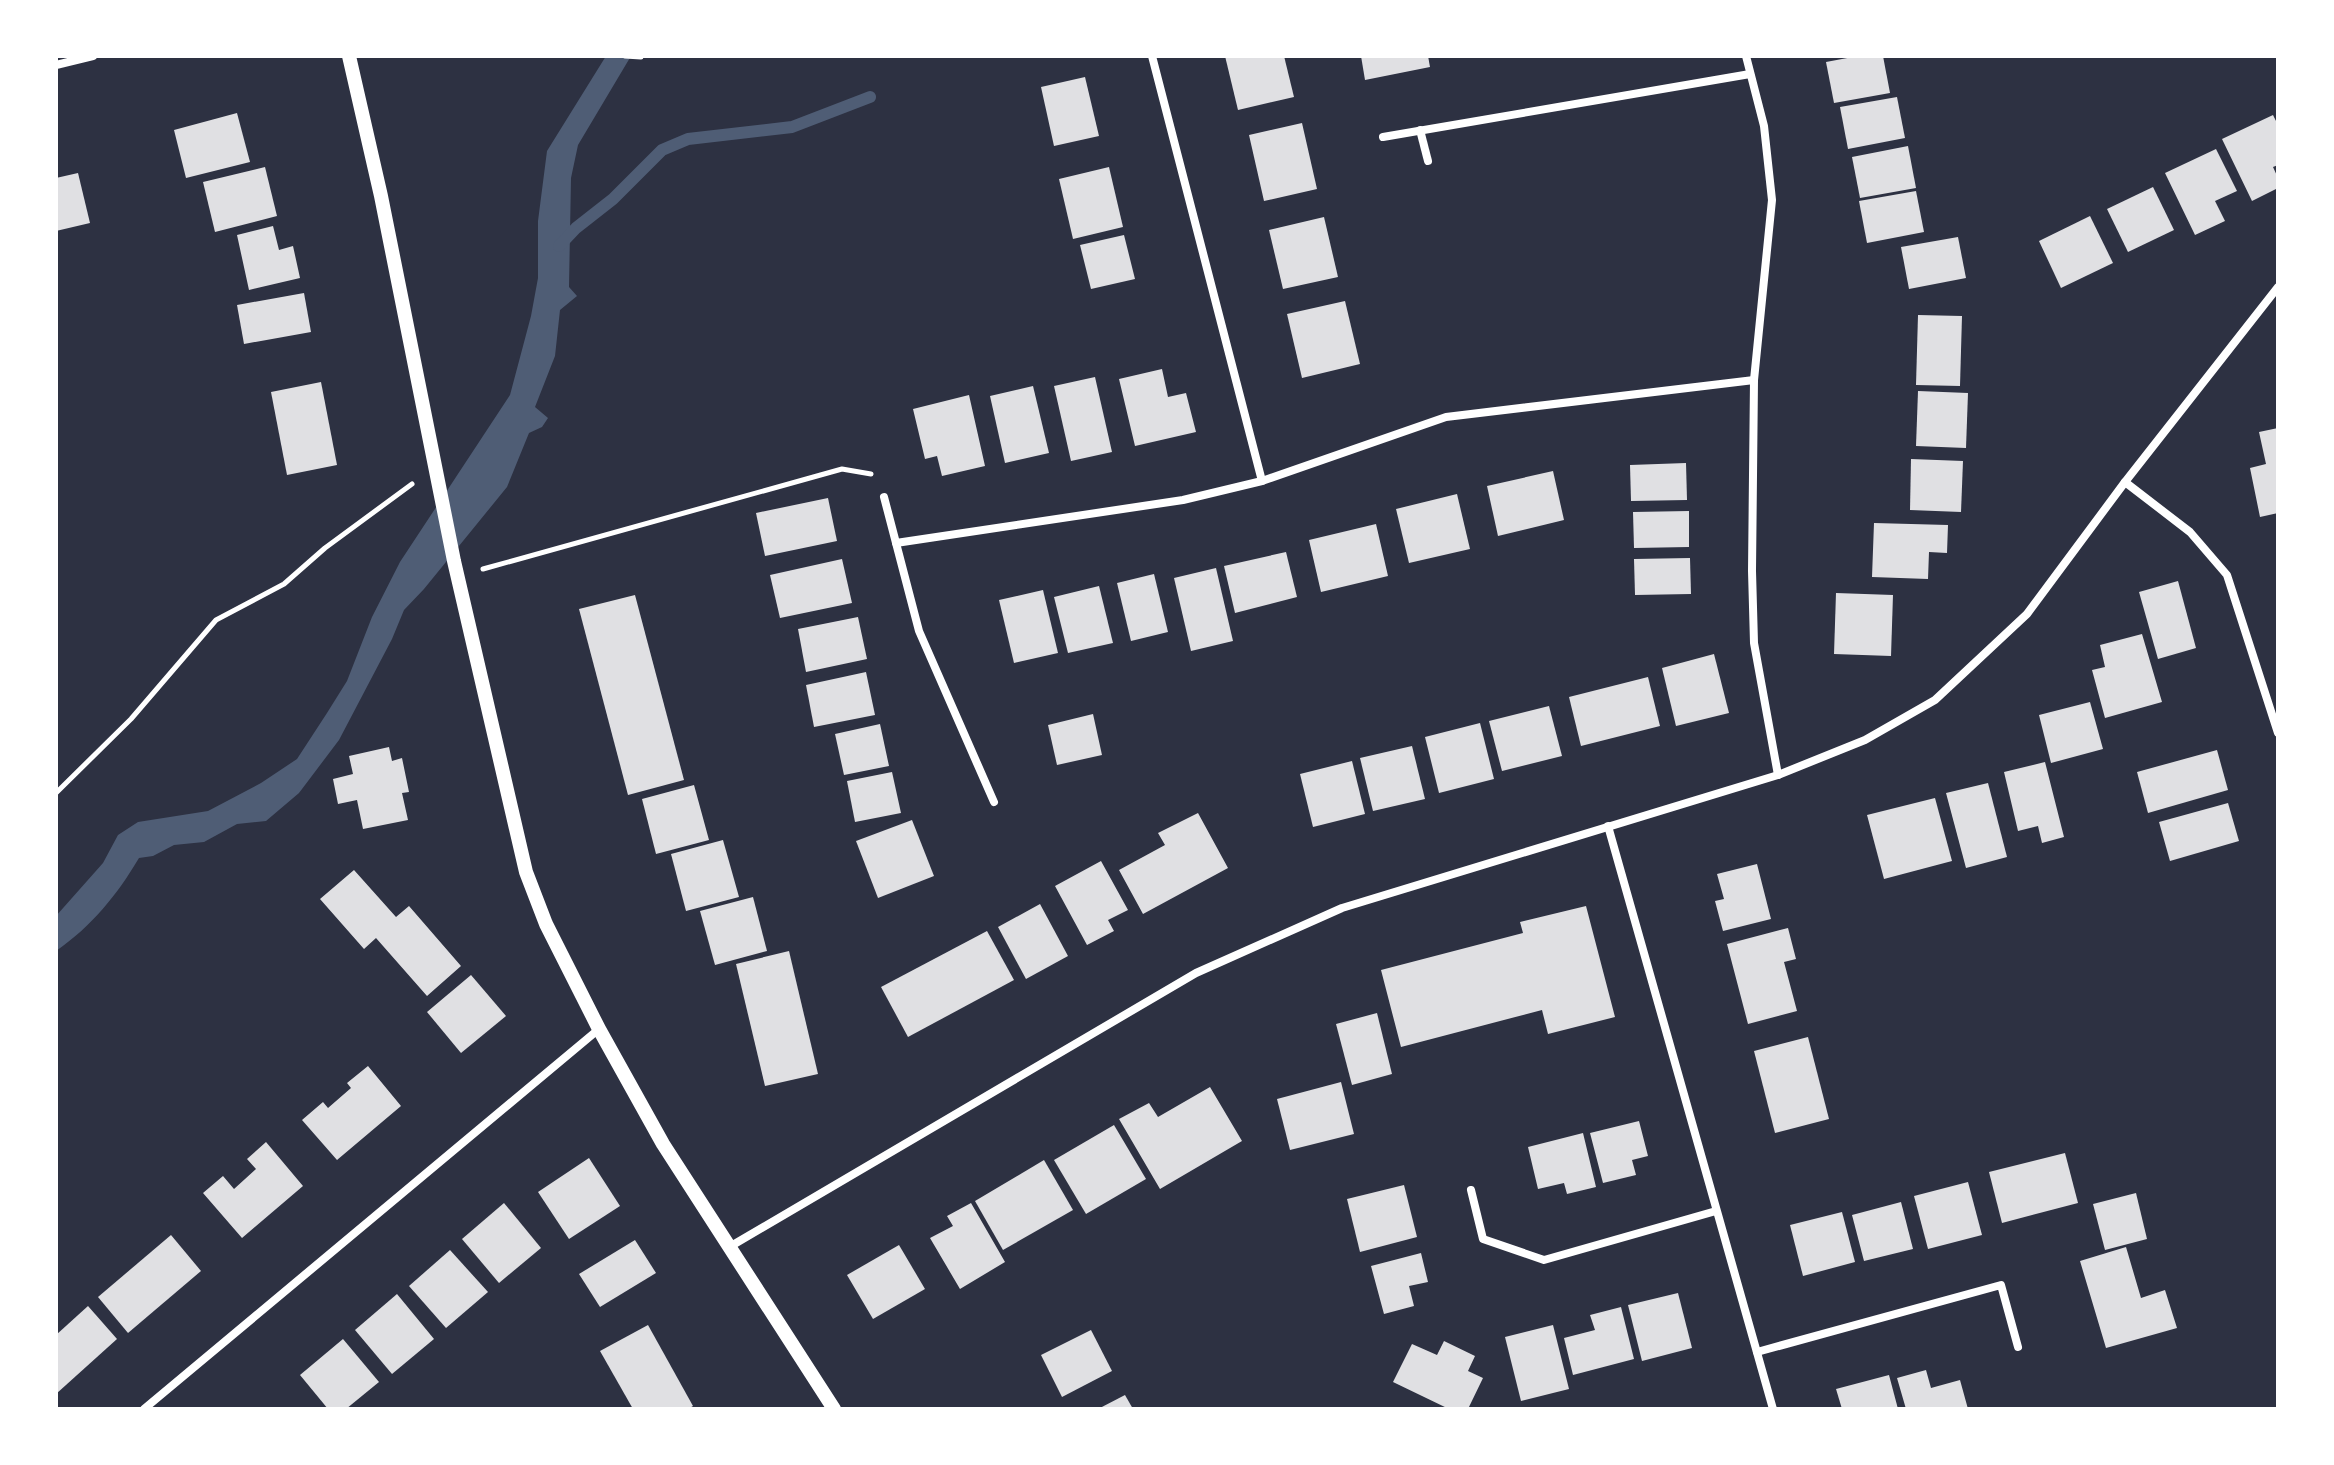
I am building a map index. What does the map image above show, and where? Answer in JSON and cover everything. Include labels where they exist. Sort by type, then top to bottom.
[{"type":"street","points":[[56,65],[93,56]]},
{"type":"street","points":[[349,56],[381,196],[456,568],[526,872],[546,924],[599,1029],[663,1144],[834,1409]]},
{"type":"street","points":[[1152,56],[1262,481]]},
{"type":"street","points":[[1746,56],[1764,126],[1772,200],[1754,380],[1752,571],[1754,643],[1778,775]]},
{"type":"street","points":[[1383,137],[1750,74]]},
{"type":"street","points":[[1420,130],[1428,161]]},
{"type":"street","points":[[731,1246],[1196,973],[1342,908],[1778,775],[1865,740],[1935,700],[2027,614],[2125,482],[2278,287]]},
{"type":"street","points":[[896,543],[1183,500],[1262,481],[1446,417],[1754,380]]},
{"type":"street","points":[[2125,482],[2190,532],[2227,575],[2278,733]]},
{"type":"street","points":[[884,497],[919,631],[994,802]]},
{"type":"street","points":[[1608,826],[1773,1409]]},
{"type":"street","points":[[144,1409],[599,1029]]},
{"type":"street","points":[[1471,1190],[1483,1239],[1544,1260],[1716,1211]]},
{"type":"street","points":[[1757,1352],[2001,1285],[2018,1347]]},
{"type":"path","points":[[625,56],[641,57]]},
{"type":"path","points":[[56,793],[131,719],[216,620],[284,584],[325,548],[436,466]]},
{"type":"path","points":[[456,568],[842,469],[873,475],[884,497]]},
{"type":"water","points":[[606,56],[631,56],[578,145],[571,178],[569,287],[577,296],[560,310],[555,356],[535,407],[548,418],[542,427],[529,433],[507,487],[404,610],[339,740],[299,793],[266,821],[237,824],[204,842],[174,845],[153,856],[139,858],[103,909],[56,951],[56,916],[103,863],[118,835],[138,822],[208,811],[261,783],[297,759],[347,681],[372,617],[400,562],[510,395],[538,278],[538,221],[547,151]]},
{"type":"building","points":[[1225,56],[1284,56],[1294,97],[1238,110]]},
{"type":"building","points":[[1361,56],[1428,56],[1430,67],[1365,80]]},
{"type":"building","points":[[1858,56],[1883,56],[1890,93],[1834,103],[1826,62]]},
{"type":"building","points":[[1085,77],[1099,136],[1054,146],[1041,87]]},
{"type":"building","points":[[1897,97],[1905,138],[1848,149],[1840,107]]},
{"type":"building","points":[[237,113],[250,162],[186,178],[174,130]]},
{"type":"building","points":[[2273,115],[2278,125],[2278,165],[2273,167],[2278,188],[2252,201],[2222,139]]},
{"type":"building","points":[[1302,123],[1317,189],[1264,201],[1249,135]]},
{"type":"building","points":[[1908,146],[1916,188],[1860,198],[1852,157]]},
{"type":"building","points":[[2216,149],[2237,191],[2215,201],[2225,221],[2195,235],[2165,173]]},
{"type":"building","points":[[265,167],[277,216],[215,232],[203,182]]},
{"type":"building","points":[[1109,167],[1123,227],[1073,239],[1059,179]]},
{"type":"building","points":[[78,173],[90,223],[56,231],[56,178]]},
{"type":"building","points":[[2153,187],[2174,230],[2128,252],[2107,209]]},
{"type":"building","points":[[1916,191],[1924,232],[1867,243],[1859,201]]},
{"type":"building","points":[[2090,216],[2113,263],[2061,288],[2039,241]]},
{"type":"building","points":[[1324,217],[1338,277],[1283,289],[1269,230]]},
{"type":"building","points":[[273,226],[279,250],[293,246],[300,278],[249,290],[237,235]]},
{"type":"building","points":[[1124,235],[1135,279],[1091,289],[1080,245]]},
{"type":"building","points":[[1958,237],[1966,278],[1909,289],[1901,247]]},
{"type":"building","points":[[304,293],[311,332],[244,344],[237,305]]},
{"type":"building","points":[[1345,301],[1360,364],[1302,378],[1287,314]]},
{"type":"building","points":[[1918,315],[1962,316],[1960,386],[1916,385]]},
{"type":"building","points":[[1162,369],[1168,397],[1186,393],[1196,432],[1135,446],[1119,379]]},
{"type":"building","points":[[1095,377],[1112,452],[1071,461],[1054,386]]},
{"type":"building","points":[[321,382],[337,465],[287,475],[271,392]]},
{"type":"building","points":[[1033,386],[1049,453],[1005,463],[990,396]]},
{"type":"building","points":[[1918,391],[1968,393],[1966,448],[1916,446]]},
{"type":"building","points":[[969,395],[985,466],[942,476],[937,456],[925,459],[913,409]]},
{"type":"building","points":[[2278,428],[2278,513],[2260,517],[2250,468],[2266,464],[2259,432]]},
{"type":"building","points":[[1911,459],[1963,461],[1961,512],[1910,510]]},
{"type":"building","points":[[1686,463],[1687,500],[1631,501],[1630,465]]},
{"type":"building","points":[[1553,471],[1564,520],[1498,536],[1487,486]]},
{"type":"building","points":[[1457,494],[1470,549],[1409,563],[1396,509]]},
{"type":"building","points":[[828,498],[837,541],[765,556],[756,513]]},
{"type":"building","points":[[1689,511],[1689,547],[1634,548],[1633,512]]},
{"type":"building","points":[[1874,523],[1948,525],[1947,553],[1929,552],[1928,579],[1872,577]]},
{"type":"building","points":[[1376,524],[1388,576],[1321,592],[1309,540]]},
{"type":"building","points":[[1286,552],[1297,597],[1235,613],[1224,566]]},
{"type":"building","points":[[1690,558],[1691,594],[1635,595],[1634,559]]},
{"type":"building","points":[[842,559],[852,603],[780,618],[770,575]]},
{"type":"building","points":[[1216,568],[1233,641],[1191,651],[1174,578]]},
{"type":"building","points":[[1154,574],[1168,632],[1131,641],[1117,583]]},
{"type":"building","points":[[2178,581],[2196,648],[2158,659],[2139,592]]},
{"type":"building","points":[[1099,586],[1113,643],[1068,653],[1054,597]]},
{"type":"building","points":[[1043,590],[1058,653],[1014,663],[999,600]]},
{"type":"building","points":[[1836,593],[1893,595],[1891,656],[1834,654]]},
{"type":"building","points":[[635,595],[684,780],[628,795],[579,609]]},
{"type":"building","points":[[858,617],[867,659],[806,672],[798,629]]},
{"type":"building","points":[[2142,634],[2162,702],[2105,718],[2092,670],[2105,667],[2100,645]]},
{"type":"building","points":[[1714,654],[1729,713],[1676,726],[1662,668]]},
{"type":"building","points":[[866,672],[875,715],[814,727],[806,685]]},
{"type":"building","points":[[1648,677],[1660,726],[1581,746],[1569,697]]},
{"type":"building","points":[[2090,702],[2103,749],[2051,763],[2039,715]]},
{"type":"building","points":[[1549,706],[1562,756],[1502,771],[1489,721]]},
{"type":"building","points":[[1093,714],[1102,755],[1057,765],[1048,725]]},
{"type":"building","points":[[1480,723],[1494,779],[1439,793],[1425,737]]},
{"type":"building","points":[[880,724],[889,766],[844,775],[835,734]]},
{"type":"building","points":[[1412,746],[1425,799],[1373,811],[1360,758]]},
{"type":"building","points":[[389,747],[392,761],[402,758],[409,792],[402,793],[408,820],[363,829],[357,800],[338,804],[333,779],[353,774],[349,756]]},
{"type":"building","points":[[2217,750],[2228,790],[2148,813],[2137,772]]},
{"type":"building","points":[[1352,761],[1365,814],[1313,827],[1300,774]]},
{"type":"building","points":[[2045,762],[2064,837],[2042,843],[2038,826],[2018,831],[2004,772]]},
{"type":"building","points":[[892,772],[901,813],[855,822],[847,781]]},
{"type":"building","points":[[1988,783],[2007,857],[1966,868],[1946,793]]},
{"type":"building","points":[[694,785],[709,840],[656,854],[642,799]]},
{"type":"building","points":[[1935,798],[1952,861],[1884,879],[1867,815]]},
{"type":"building","points":[[2228,803],[2239,841],[2170,861],[2159,822]]},
{"type":"building","points":[[1198,813],[1228,868],[1143,914],[1119,870],[1165,845],[1158,833]]},
{"type":"building","points":[[912,820],[934,876],[878,898],[856,841]]},
{"type":"building","points":[[723,840],[739,897],[686,911],[671,854]]},
{"type":"building","points":[[1101,861],[1128,910],[1108,920],[1114,931],[1087,945],[1055,886]]},
{"type":"building","points":[[1757,864],[1771,919],[1723,931],[1715,901],[1724,899],[1717,874]]},
{"type":"building","points":[[354,870],[396,917],[409,906],[461,966],[427,996],[376,938],[364,949],[320,899]]},
{"type":"building","points":[[753,897],[767,951],[715,965],[700,911]]},
{"type":"building","points":[[1040,904],[1068,956],[1026,979],[998,927]]},
{"type":"building","points":[[1586,906],[1615,1017],[1548,1034],[1542,1010],[1401,1047],[1381,970],[1523,933],[1520,922]]},
{"type":"building","points":[[1788,928],[1796,959],[1784,962],[1797,1011],[1748,1024],[1727,944]]},
{"type":"building","points":[[987,931],[1014,980],[908,1037],[881,987]]},
{"type":"building","points":[[789,951],[818,1074],[765,1086],[736,964]]},
{"type":"building","points":[[471,975],[506,1016],[461,1053],[427,1012]]},
{"type":"building","points":[[1377,1013],[1392,1074],[1352,1085],[1336,1024]]},
{"type":"building","points":[[1808,1037],[1829,1119],[1775,1133],[1754,1051]]},
{"type":"building","points":[[368,1066],[401,1106],[337,1160],[302,1120],[323,1102],[328,1108],[351,1088],[347,1083]]},
{"type":"building","points":[[1341,1082],[1354,1134],[1290,1150],[1277,1099]]},
{"type":"building","points":[[1210,1087],[1242,1141],[1160,1189],[1119,1119],[1149,1103],[1158,1117]]},
{"type":"building","points":[[1639,1121],[1648,1156],[1632,1160],[1636,1175],[1603,1183],[1590,1133]]},
{"type":"building","points":[[1114,1125],[1146,1179],[1086,1214],[1054,1160]]},
{"type":"building","points":[[1583,1133],[1596,1187],[1567,1194],[1564,1183],[1538,1189],[1528,1147]]},
{"type":"building","points":[[266,1142],[303,1186],[242,1238],[203,1193],[223,1176],[234,1189],[256,1169],[247,1159]]},
{"type":"building","points":[[2065,1153],[2078,1203],[2002,1223],[1989,1172]]},
{"type":"building","points":[[589,1158],[620,1206],[569,1239],[538,1192]]},
{"type":"building","points":[[1044,1160],[1073,1210],[1003,1250],[975,1201]]},
{"type":"building","points":[[1968,1182],[1982,1235],[1928,1249],[1914,1196]]},
{"type":"building","points":[[1404,1185],[1417,1237],[1360,1252],[1347,1199]]},
{"type":"building","points":[[2136,1193],[2147,1239],[2105,1250],[2093,1204]]},
{"type":"building","points":[[1901,1202],[1913,1249],[1864,1261],[1852,1215]]},
{"type":"building","points":[[504,1203],[541,1248],[499,1283],[462,1239]]},
{"type":"building","points":[[971,1203],[1005,1262],[960,1289],[930,1238],[953,1226],[947,1216]]},
{"type":"building","points":[[1842,1212],[1855,1262],[1803,1276],[1790,1225]]},
{"type":"building","points":[[171,1235],[201,1271],[128,1333],[98,1297]]},
{"type":"building","points":[[635,1240],[656,1273],[600,1307],[579,1274]]},
{"type":"building","points":[[899,1245],[925,1289],[873,1319],[847,1275]]},
{"type":"building","points":[[2126,1247],[2141,1298],[2165,1290],[2177,1328],[2106,1348],[2080,1261]]},
{"type":"building","points":[[450,1250],[488,1292],[446,1328],[409,1286]]},
{"type":"building","points":[[1421,1253],[1428,1282],[1409,1286],[1414,1306],[1384,1314],[1371,1266]]},
{"type":"building","points":[[1678,1293],[1692,1348],[1642,1361],[1628,1305]]},
{"type":"building","points":[[397,1294],[434,1339],[392,1374],[355,1330]]},
{"type":"building","points":[[88,1306],[117,1339],[56,1394],[56,1335]]},
{"type":"building","points":[[1621,1307],[1634,1359],[1573,1375],[1564,1338],[1595,1330],[1590,1315]]},
{"type":"building","points":[[648,1325],[693,1406],[688,1409],[633,1409],[600,1351]]},
{"type":"building","points":[[1553,1325],[1569,1389],[1521,1401],[1505,1337]]},
{"type":"building","points":[[1091,1330],[1112,1371],[1062,1397],[1041,1355]]},
{"type":"building","points":[[343,1339],[379,1382],[346,1409],[328,1409],[300,1375]]},
{"type":"building","points":[[1444,1341],[1475,1356],[1468,1371],[1483,1378],[1468,1409],[1449,1409],[1393,1382],[1412,1344],[1437,1355]]},
{"type":"building","points":[[1926,1370],[1931,1388],[1960,1380],[1968,1409],[1906,1409],[1897,1378]]},
{"type":"building","points":[[1889,1375],[1898,1409],[1842,1409],[1836,1389]]},
{"type":"building","points":[[1125,1395],[1133,1409],[1098,1409]]},
{"type":"waterway","points":[[559,246],[576,228],[613,199],[662,150],[688,139],[792,127],[870,97]]}]
